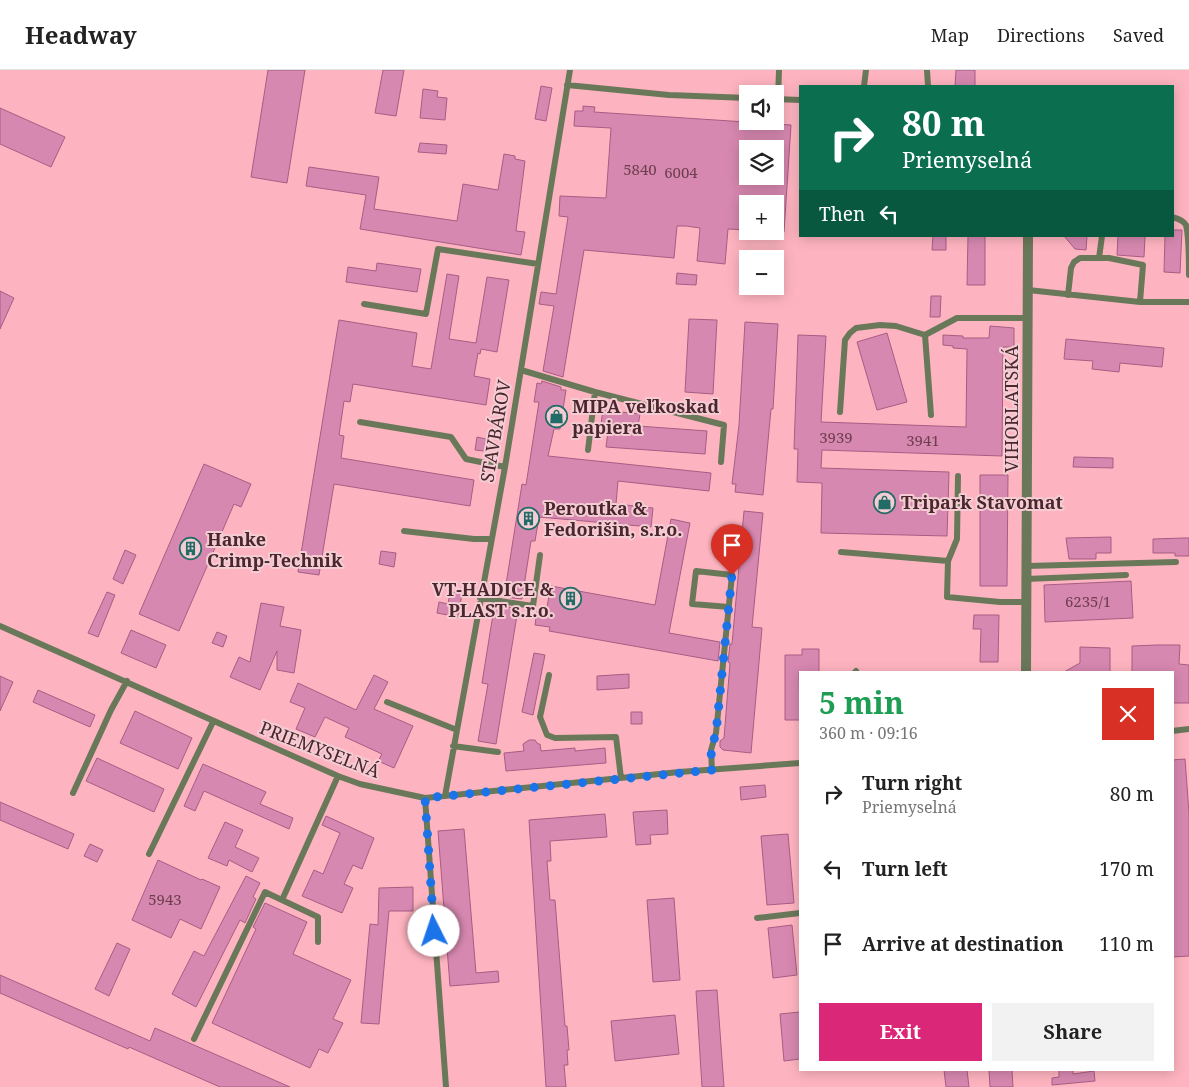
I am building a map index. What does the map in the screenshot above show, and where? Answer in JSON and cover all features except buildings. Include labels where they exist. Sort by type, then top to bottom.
[{"type":"street","name":"VIHORLATSKÁ","points":[[1026,671],[1028,237]]},
{"type":"lane","name":"STAVBÁROV","points":[[445,796],[505,467],[570,70]]},
{"type":"lane","points":[[777,85],[779,70]]},
{"type":"lane","points":[[864,85],[866,70]]},
{"type":"lane","points":[[927,70],[928,85]]},
{"type":"lane","points":[[567,84],[669,95],[739,98]]},
{"type":"lane","points":[[784,99],[799,100]]},
{"type":"lane","points":[[1174,217],[1186,224],[1188,231],[1189,275]]},
{"type":"lane","points":[[1099,258],[1102,237]]},
{"type":"lane","points":[[364,304],[426,314],[438,249],[538,264]]},
{"type":"lane","points":[[1068,294],[1071,268],[1074,262],[1080,258],[1099,258],[1144,265],[1140,302]]},
{"type":"lane","points":[[1028,290],[1140,302],[1189,302]]},
{"type":"lane","points":[[840,412],[845,340],[856,328],[880,325],[896,326],[925,335],[957,318],[1028,318]]},
{"type":"lane","points":[[925,335],[931,415]]},
{"type":"lane","points":[[521,370],[595,392],[724,425],[720,462]]},
{"type":"lane","points":[[588,450],[595,392]]},
{"type":"lane","points":[[360,422],[451,437],[466,459],[505,467]]},
{"type":"lane","points":[[958,476],[957,539],[948,561],[946,597],[1000,602],[1026,602]]},
{"type":"lane","points":[[404,531],[474,539],[491,539]]},
{"type":"lane","points":[[841,552],[948,561]]},
{"type":"lane","points":[[480,598],[533,606],[540,555]]},
{"type":"lane","points":[[1026,566],[1176,562]]},
{"type":"lane","points":[[712,770],[711,750],[716,733],[729,607],[732,575],[696,571],[692,604],[729,607]]},
{"type":"lane","points":[[1026,579],[1126,575]]},
{"type":"lane","name":"PRIEMYSELNÁ","points":[[0,626],[338,776],[360,784],[425,798],[621,778],[799,763]]},
{"type":"lane","points":[[549,675],[540,717],[547,735],[555,738],[616,737],[621,778]]},
{"type":"lane","points":[[73,793],[126,681]]},
{"type":"lane","points":[[387,702],[457,730]]},
{"type":"lane","points":[[149,854],[213,722]]},
{"type":"lane","points":[[1174,731],[1189,729]]},
{"type":"lane","points":[[453,746],[498,752]]},
{"type":"lane","points":[[282,900],[338,776]]},
{"type":"lane","points":[[425,798],[446,1087]]},
{"type":"lane","points":[[194,1039],[265,892],[318,917],[318,942]]},
{"type":"lane","points":[[757,918],[799,913]]},
{"type":"place","name":"MIPA veľkoskad papiera","points":[[556,416]]},
{"type":"place","name":"Tripark Stavomat","points":[[885,502]]},
{"type":"place","name":"Peroutka & Fedorišin, s.r.o.","points":[[528,518]]},
{"type":"place","name":"Hanke Crimp-Technik","points":[[191,549]]},
{"type":"place","name":"VT-HADICE & PLAST s.r.o.","points":[[570,599]]},
{"type":"route","points":[[434,931],[425,798],[712,770],[711,750],[716,733],[732,575]]}]
